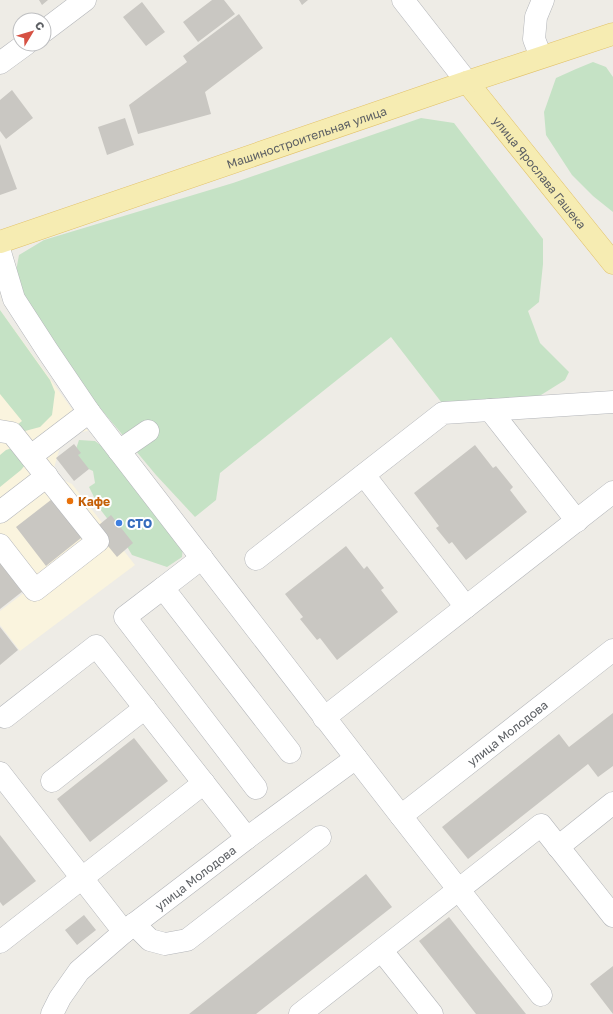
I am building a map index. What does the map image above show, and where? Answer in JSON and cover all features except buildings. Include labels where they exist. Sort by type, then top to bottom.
[{"type":"main road","name":"Машиностроительная улица","points":[[0,242],[541,57],[613,36]]},
{"type":"main road","name":"улица Ярослава Гашека","points":[[467,82],[613,263]]},
{"type":"street","points":[[52,25],[86,0]]},
{"type":"street","points":[[403,0],[467,82]]},
{"type":"street","points":[[541,57],[534,39],[536,17],[543,0]]},
{"type":"street","points":[[0,63],[15,52]]},
{"type":"street","points":[[0,252],[14,299],[89,412],[324,718],[541,995]]},
{"type":"street","points":[[256,559],[443,413],[613,402]]},
{"type":"street","points":[[490,410],[577,520]]},
{"type":"street","points":[[31,456],[89,412]]},
{"type":"street","points":[[119,451],[148,431]]},
{"type":"street","points":[[0,545],[35,590],[98,541],[31,456],[4,435]]},
{"type":"street","points":[[0,512],[47,476]]},
{"type":"street","points":[[364,476],[466,607]]},
{"type":"street","points":[[324,718],[613,492]]},
{"type":"street","points":[[202,558],[125,617],[256,788]]},
{"type":"street","points":[[163,588],[290,752]]},
{"type":"street","points":[[5,717],[96,646],[247,838]]},
{"type":"street","name":"улица Молодова","points":[[401,816],[613,650]]},
{"type":"street","points":[[52,781],[145,708]]},
{"type":"street","name":"улица Молодова","points":[[52,1014],[60,998],[79,971],[129,928],[247,838],[356,758]]},
{"type":"street","points":[[0,773],[82,878],[129,928],[150,940],[165,944],[187,940],[320,838]]},
{"type":"street","points":[[0,942],[204,783]]},
{"type":"street","points":[[558,847],[613,803]]},
{"type":"street","points":[[300,1014],[541,825],[613,916]]},
{"type":"street","points":[[382,951],[432,1014]]},
{"type":"shaded area","points":[[0,310],[88,431],[73,433],[60,447],[54,468],[59,478],[72,484],[135,565],[20,651],[0,625],[0,611],[25,592],[0,559]]},
{"type":"green space","points":[[593,62],[606,67],[613,77],[613,212],[593,196],[572,175],[546,135],[544,112],[556,78]]},
{"type":"green space","points":[[421,118],[454,123],[543,239],[543,264],[539,302],[528,311],[540,343],[569,372],[565,380],[533,400],[445,407],[391,337],[220,473],[216,500],[195,517],[156,475],[90,396],[14,282],[19,255],[44,240],[233,183]]},
{"type":"green space","points":[[0,310],[50,380],[55,392],[52,415],[40,427],[25,431],[12,429],[22,421],[0,394]]},
{"type":"green space","points":[[79,440],[95,441],[111,453],[183,545],[182,557],[167,567],[132,555],[122,538],[100,509],[89,487],[95,483],[93,471],[82,466],[75,452]]},
{"type":"green space","points":[[12,448],[25,465],[0,487],[0,455],[6,450]]},
{"type":"place","name":"Кафе","points":[[70,501]]},
{"type":"place","name":"СТО","points":[[119,523]]}]
